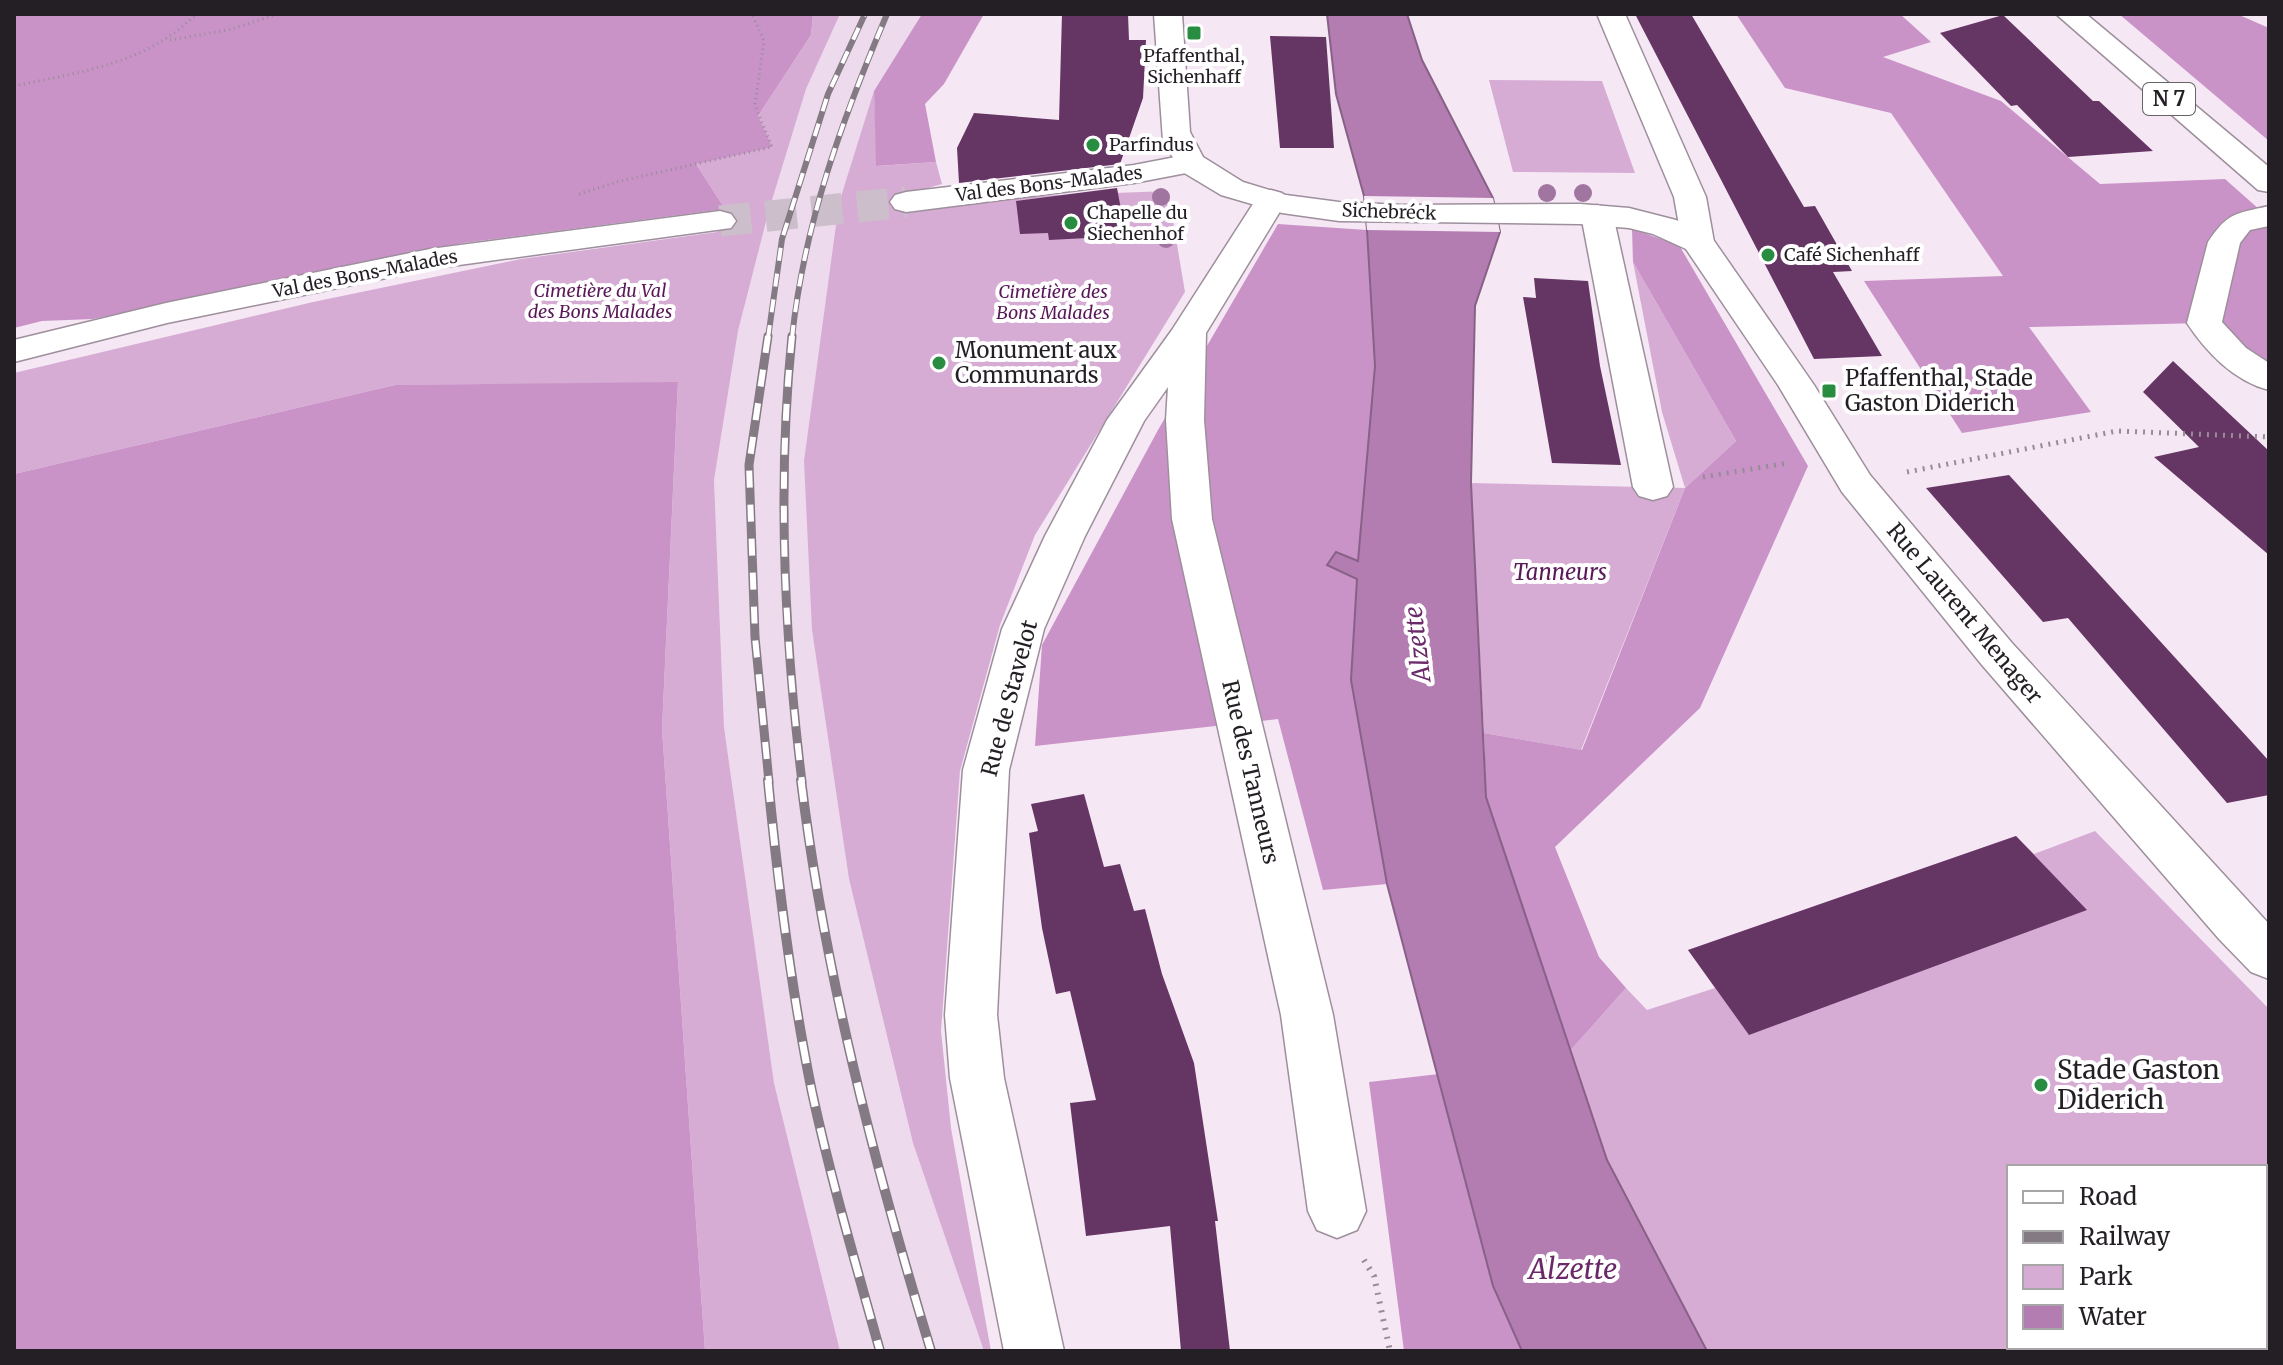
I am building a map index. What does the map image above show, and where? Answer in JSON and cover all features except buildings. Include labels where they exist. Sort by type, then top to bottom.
[{"type":"street","points":[[1168,14],[1175,132],[1179,147],[1191,163]]},
{"type":"street","name":"Rue Laurent Menager","points":[[1611,14],[1690,197],[1698,242],[1796,385],[1856,483],[1997,654],[2269,957]]},
{"type":"street","name":"N 7","points":[[2070,14],[2269,183]]},
{"type":"street","name":"Sichebréck","points":[[1191,163],[1226,184],[1271,200],[1366,213],[1597,215]]},
{"type":"street","name":"Val des Bons-Malades","points":[[906,202],[1134,174],[1191,163]]},
{"type":"street","name":"Rue de Stavelot","points":[[1034,1351],[977,1078],[971,1015],[986,770],[1023,629],[1065,536],[1126,420],[1188,333],[1271,200]]},
{"type":"street","points":[[1653,487],[1597,215],[1630,218],[1674,228],[1698,242]]},
{"type":"street","points":[[2269,216],[2239,223],[2224,242],[2204,323],[2233,356],[2269,379]]},
{"type":"street","name":"Val des Bons-Malades","points":[[14,351],[166,313],[430,259],[720,221]]},
{"type":"street","name":"Rue des Tanneurs","points":[[1188,333],[1185,420],[1192,519],[1307,1015],[1337,1211]]},
{"type":"path","points":[[170,40],[196,14]]},
{"type":"path","points":[[14,86],[124,59],[170,40],[228,30],[278,14]]},
{"type":"path","points":[[752,14],[764,41],[755,105],[772,147]]},
{"type":"path","points":[[1899,474],[2117,431],[2269,437]]},
{"type":"path","points":[[1653,487],[1768,464]]},
{"type":"path","points":[[1337,1211],[1374,1276],[1390,1351]]},
{"type":"shaded area","points":[[14,14],[813,14],[811,35],[758,116],[772,147],[696,164],[725,209],[463,243],[93,319],[42,321],[14,328]]},
{"type":"shaded area","points":[[840,14],[922,14],[874,91],[812,630],[849,879],[913,1143],[984,1351],[840,1351],[774,1083],[724,727],[714,480],[738,331],[769,210],[806,89]]},
{"type":"shaded area","points":[[922,14],[984,14],[944,84],[925,104],[936,162],[876,166],[874,91]]},
{"type":"shaded area","points":[[1736,14],[1900,14],[1931,42],[1883,57],[2001,101],[2100,184],[2225,179],[2269,218],[2269,379],[2204,323],[2029,327],[2091,412],[1962,433],[1864,281],[2003,276],[1891,113],[1785,88]]},
{"type":"shaded area","points":[[2119,14],[2237,14],[2269,28],[2269,141]]},
{"type":"shaded area","points":[[1278,224],[1367,230],[1375,366],[1358,561],[1336,552],[1357,578],[1351,680],[1387,884],[1323,890],[1278,719],[1035,746],[1042,645],[1158,430]]},
{"type":"shaded area","points":[[1632,229],[1679,245],[1808,466],[1700,708],[1555,847],[1599,957],[1626,988],[1570,1051],[1486,797],[1484,733],[1582,750],[1685,488],[1736,441],[1633,262]]},
{"type":"shaded area","points":[[678,382],[662,729],[705,1351],[14,1351],[14,474],[395,385]]},
{"type":"shaded area","points":[[1439,1074],[1493,1286],[1522,1351],[1404,1351],[1369,1082]]},
{"type":"green space","name":"Cimetière du Val des Bons Malades","points":[[813,14],[840,14],[806,89],[769,210],[738,331],[714,480],[724,727],[774,1083],[840,1351],[705,1351],[662,729],[678,383],[395,385],[14,474],[14,373],[313,302],[521,259],[717,232],[725,209],[696,164],[758,116],[811,35]]},
{"type":"green space","points":[[1489,80],[1602,81],[1635,173],[1513,172]]},
{"type":"green space","name":"Cimetière des Bons Malades","points":[[874,91],[877,166],[936,162],[942,184],[907,194],[907,213],[1035,196],[1168,191],[1185,292],[1035,535],[1000,625],[960,771],[941,1031],[951,1128],[991,1351],[984,1351],[913,1143],[849,879],[812,630],[804,461],[839,203]]},
{"type":"green space","points":[[1633,262],[1736,441],[1685,488],[1662,412]]},
{"type":"green space","name":"Tanneurs","points":[[1471,483],[1685,488],[1581,750],[1484,733]]},
{"type":"green space","name":"Stade Gaston Diderich","points":[[2095,831],[2269,1009],[2269,1351],[1707,1351],[1607,1160],[1570,1051],[1626,988],[1647,1010],[1715,988],[1688,950],[2016,836],[2034,854]]},
{"type":"water","name":"Alzette","points":[[1327,14],[1407,14],[1422,60],[1493,198],[1500,232],[1475,306],[1471,483],[1486,797],[1607,1160],[1707,1351],[1522,1351],[1493,1286],[1387,884],[1351,680],[1357,579],[1327,565],[1336,552],[1358,561],[1375,366],[1364,196],[1336,94]]},
{"type":"pier","points":[[1364,196],[1493,198],[1500,232],[1367,230]]},
{"type":"tunnel","points":[[720,221],[906,202]]},
{"type":"railway","points":[[768,338],[782,239],[828,94],[865,14]]},
{"type":"railway","points":[[792,338],[815,213],[840,133],[887,14]]},
{"type":"railway","points":[[768,336],[749,465],[755,637],[769,782]]},
{"type":"railway","points":[[792,336],[785,447],[785,559],[791,671],[802,782]]},
{"type":"railway","points":[[768,780],[786,936],[812,1092],[880,1351]]},
{"type":"railway","points":[[801,780],[823,925],[854,1068],[890,1210],[931,1351]]},
{"type":"place","name":"Pfaffenthal, Sichenhaff","points":[[1194,33]]},
{"type":"place","name":"Parfindus","points":[[1093,145]]},
{"type":"place","name":"Chapelle du Siechenhof","points":[[1071,223]]},
{"type":"place","name":"Café Sichenhaff","points":[[1768,255]]},
{"type":"place","name":"Monument aux Communards","points":[[939,363]]},
{"type":"place","name":"Pfaffenthal, Stade Gaston Diderich","points":[[1829,391]]},
{"type":"place","name":"Stade Gaston Diderich","points":[[2041,1085]]}]
